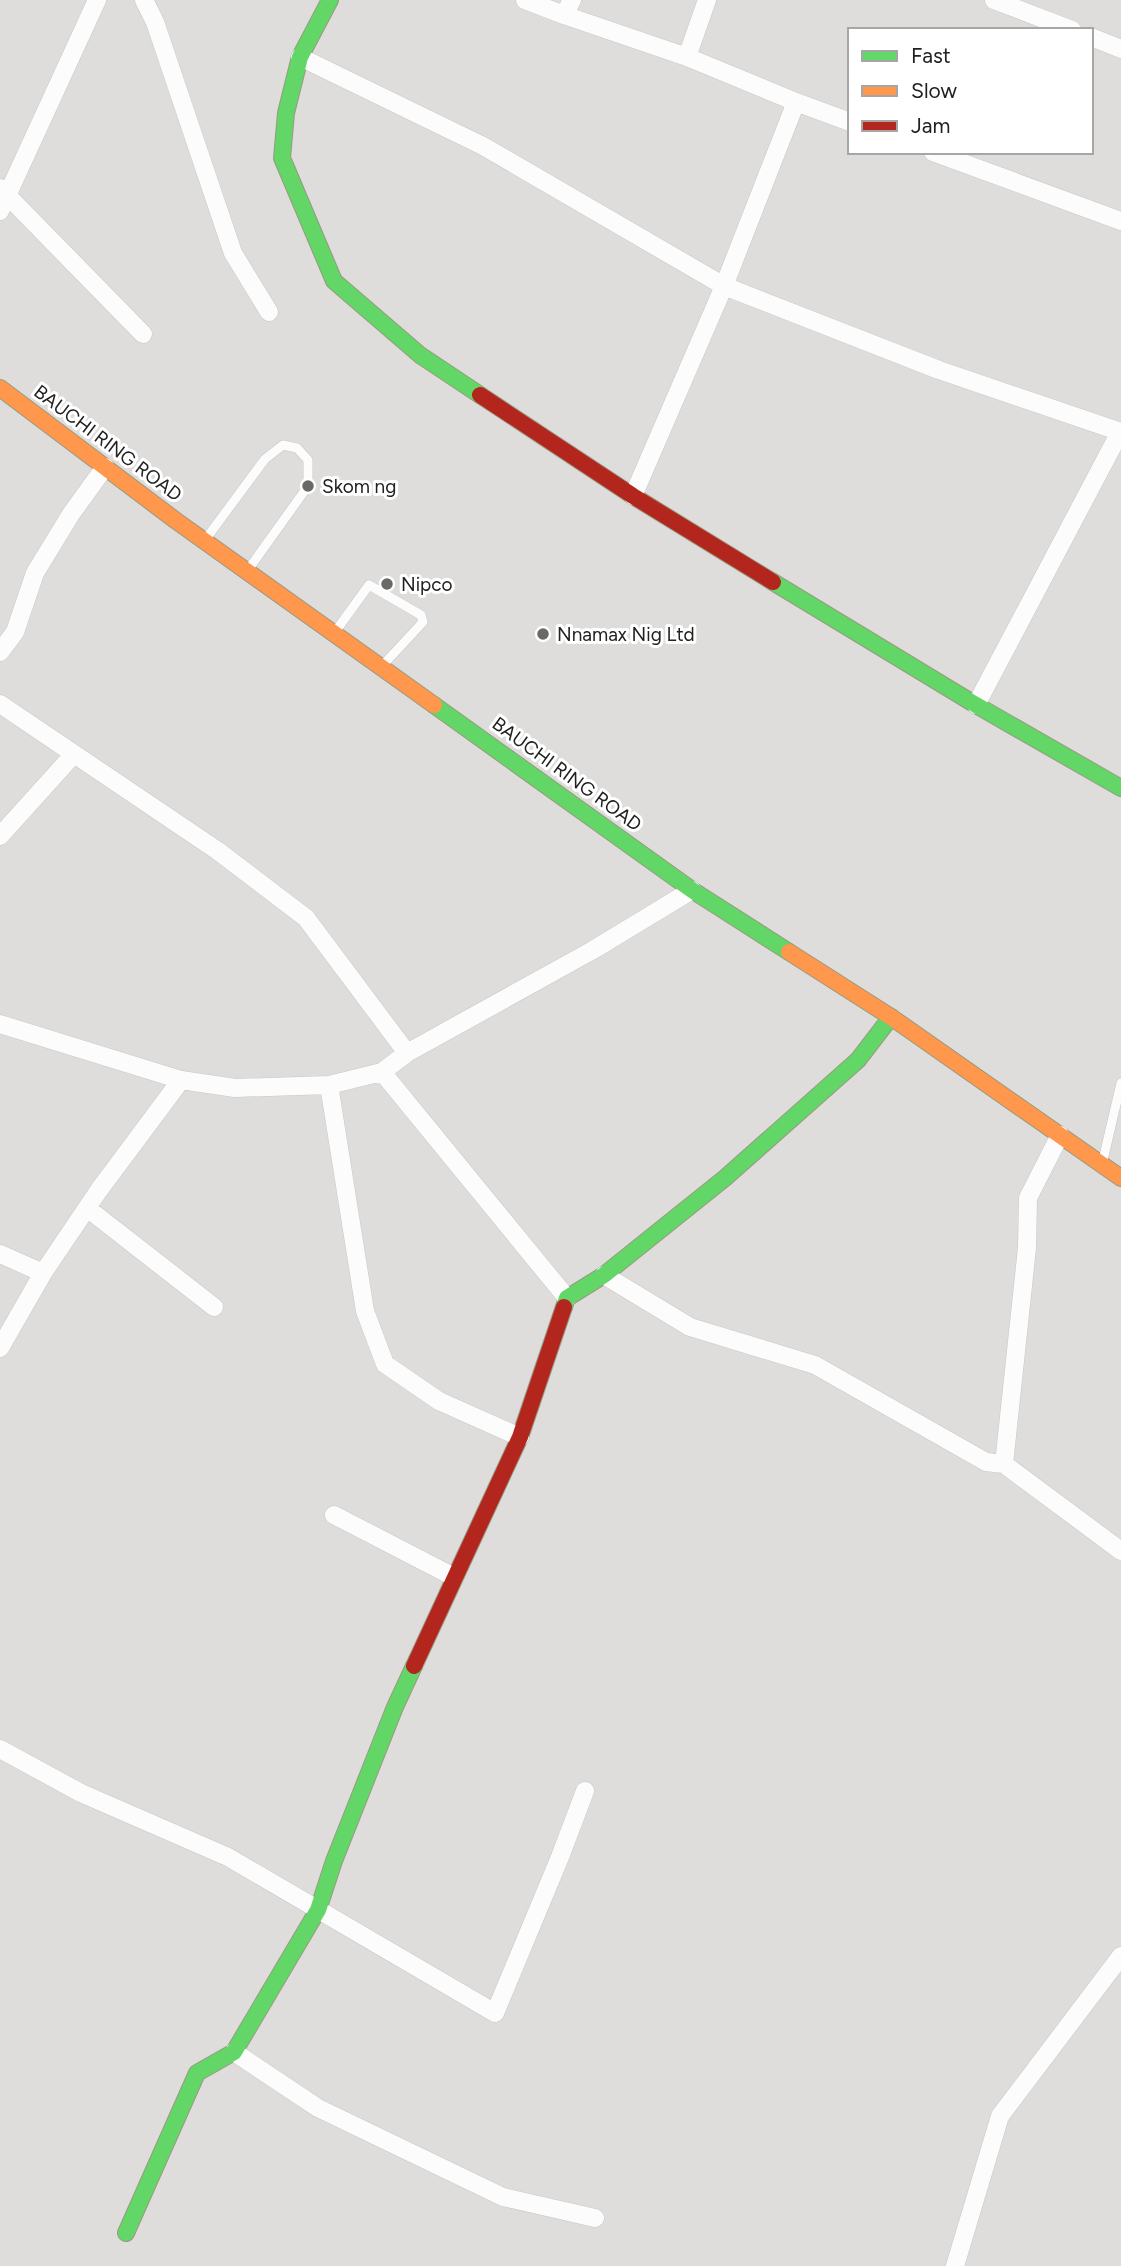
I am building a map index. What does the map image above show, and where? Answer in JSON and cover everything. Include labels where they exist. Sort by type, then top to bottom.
[{"type":"street","points":[[0,211],[4,191],[97,0]]},
{"type":"street","points":[[144,0],[155,22],[233,253],[269,312]]},
{"type":"street","points":[[330,0],[300,57],[286,113],[282,158],[334,281],[420,355],[633,496],[976,705],[1121,788]]},
{"type":"street","points":[[525,0],[568,7],[796,103],[848,121]]},
{"type":"street","points":[[687,57],[707,0]]},
{"type":"street","points":[[994,0],[1067,28]]},
{"type":"street","points":[[1093,38],[1121,49]]},
{"type":"street","points":[[300,57],[483,146],[724,285],[939,370],[1121,432],[976,705]]},
{"type":"street","points":[[633,496],[724,285],[796,103]]},
{"type":"street","points":[[938,154],[1121,221]]},
{"type":"street","points":[[4,191],[143,334]]},
{"type":"street","name":"BAUCHI RING ROAD","points":[[0,388],[204,541],[692,890],[891,1017],[1121,1178]]},
{"type":"street","points":[[0,652],[15,632],[35,573],[71,514],[105,467]]},
{"type":"street","points":[[0,704],[218,850],[306,918],[407,1053]]},
{"type":"street","points":[[0,835],[74,754]]},
{"type":"street","points":[[0,1024],[181,1080],[235,1088],[329,1085],[382,1072],[407,1053],[593,950],[692,890]]},
{"type":"street","points":[[126,2233],[197,2073],[234,2052],[318,1910],[334,1861],[395,1707],[520,1437],[567,1298],[604,1275],[725,1178],[849,1069],[891,1017]]},
{"type":"street","points":[[382,1072],[567,1298]]},
{"type":"street","points":[[0,1348],[43,1273],[181,1080]]},
{"type":"street","points":[[329,1085],[365,1311],[385,1364],[439,1401],[520,1437]]},
{"type":"street","points":[[1004,1464],[1027,1248],[1028,1198],[1060,1135]]},
{"type":"street","points":[[87,1208],[215,1307]]},
{"type":"street","points":[[0,1254],[43,1273]]},
{"type":"street","points":[[604,1275],[690,1327],[815,1365],[986,1462],[1004,1464],[1121,1551]]},
{"type":"street","points":[[334,1515],[454,1577]]},
{"type":"street","points":[[0,1749],[81,1793],[228,1857],[495,2013],[585,1791]]},
{"type":"street","points":[[955,2266],[1000,2116],[1121,1956]]},
{"type":"street","points":[[234,2052],[318,2108],[503,2197],[595,2218]]},
{"type":"lane","points":[[204,541],[265,459],[283,445],[297,448],[308,460],[308,486],[247,572]]},
{"type":"lane","points":[[334,634],[369,585],[421,615],[423,622],[381,667]]},
{"type":"lane","points":[[1102,1165],[1121,1083]]},
{"type":"shaded area","points":[[0,0],[1121,0],[1121,2266],[0,2266]]},
{"type":"traffic: fast","points":[[330,0],[300,57],[286,113],[282,158],[334,281],[420,355],[480,395]]},
{"type":"traffic: fast","points":[[773,582],[976,705],[1121,788]]},
{"type":"traffic: fast","points":[[434,705],[692,890],[789,952]]},
{"type":"traffic: fast","points":[[564,1307],[567,1298],[604,1275],[725,1178],[858,1060],[891,1017]]},
{"type":"traffic: fast","points":[[126,2233],[197,2073],[234,2052],[318,1910],[334,1861],[414,1666]]},
{"type":"traffic: slow","points":[[0,388],[175,520],[434,705]]},
{"type":"traffic: slow","points":[[789,952],[891,1017],[1121,1178]]},
{"type":"traffic: jam","points":[[480,395],[633,496],[773,582]]},
{"type":"traffic: jam","points":[[414,1666],[520,1437],[564,1307]]},
{"type":"place","name":"Skom ng","points":[[308,486]]},
{"type":"place","name":"Nipco","points":[[387,584]]},
{"type":"place","name":"Nnamax Nig Ltd","points":[[543,634]]}]
